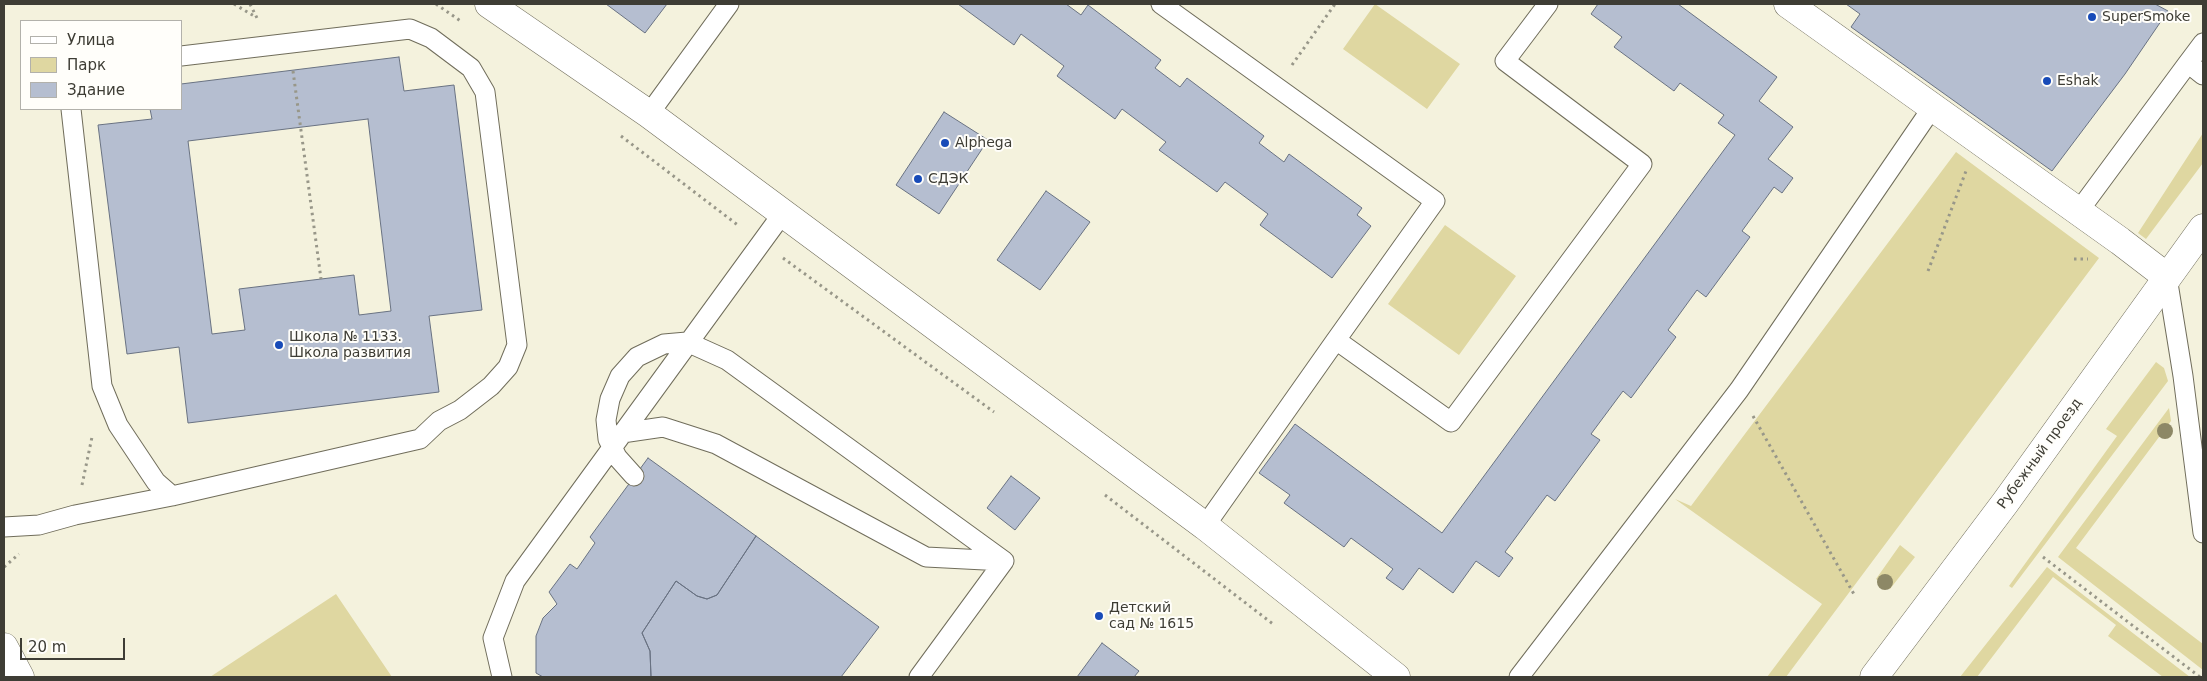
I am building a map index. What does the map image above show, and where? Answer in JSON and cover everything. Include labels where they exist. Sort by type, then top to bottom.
[{"type":"street","points":[[489,4],[649,114],[1205,526],[1396,677]]},
{"type":"street","points":[[1788,4],[2120,241],[2167,277]]},
{"type":"street","name":"Рубежный проезд","points":[[1874,677],[2005,502],[2203,228]]},
{"type":"street","points":[[4,647],[20,677]]},
{"type":"lane","points":[[649,114],[729,4]]},
{"type":"lane","points":[[1161,4],[1435,201],[1205,526]]},
{"type":"lane","points":[[1336,340],[1451,422],[1642,164],[1505,61],[1548,4]]},
{"type":"lane","points":[[4,527],[39,525],[75,515],[172,496],[420,439],[439,421],[460,410],[491,386],[508,366],[517,346],[485,92],[471,68],[431,38],[410,29],[182,56]]},
{"type":"lane","points":[[2078,212],[2203,43]]},
{"type":"lane","points":[[2188,63],[2203,75]]},
{"type":"lane","points":[[1519,677],[1739,390],[1932,108]]},
{"type":"lane","points":[[71,110],[102,386],[118,425],[156,482],[172,496]]},
{"type":"lane","points":[[502,677],[493,638],[514,581],[783,213]]},
{"type":"lane","points":[[2167,277],[2183,376],[2203,533]]},
{"type":"lane","points":[[634,476],[617,456],[608,439],[606,420],[610,398],[620,376],[637,357],[664,344],[687,342],[727,360],[1004,561]]},
{"type":"lane","points":[[622,433],[663,427],[716,444],[926,557],[1004,561]]},
{"type":"lane","points":[[919,677],[1004,561]]},
{"type":"path","points":[[234,4],[255,17]]},
{"type":"path","points":[[1276,87],[1335,4]]},
{"type":"path","points":[[296,91],[321,279]]},
{"type":"path","points":[[1928,271],[1978,140]]},
{"type":"path","points":[[75,515],[102,386]]},
{"type":"path","points":[[1739,390],[1855,596]]},
{"type":"path","points":[[1101,492],[1280,629]]},
{"type":"path","points":[[4,566],[20,554]]},
{"type":"path","points":[[2043,557],[2200,677]]},
{"type":"green space","points":[[1375,4],[1460,64],[1427,109],[1343,49]]},
{"type":"green space","points":[[2203,133],[2203,163],[2146,239],[2138,233]]},
{"type":"green space","points":[[1956,152],[2099,258],[1786,677],[1767,677],[1822,604],[1675,499],[1691,506]]},
{"type":"green space","points":[[1445,225],[1516,276],[1459,355],[1388,304]]},
{"type":"green space","points":[[2156,362],[2164,368],[2168,381],[2012,588],[2009,586],[2117,436],[2106,429]]},
{"type":"green space","points":[[2169,408],[2171,421],[2076,548],[2203,644],[2203,670],[2058,557]]},
{"type":"green space","points":[[1900,545],[1915,557],[1890,589],[1876,579]]},
{"type":"green space","points":[[2047,567],[2190,677],[2163,677],[2108,636],[2116,625],[2053,577],[1977,677],[1960,677]]},
{"type":"green space","points":[[336,594],[392,677],[210,677]]},
{"type":"building","points":[[606,4],[667,4],[645,33]]},
{"type":"building","points":[[958,4],[1066,4],[1081,15],[1088,5],[1161,60],[1155,68],[1180,87],[1187,78],[1264,136],[1259,143],[1284,162],[1289,154],[1362,208],[1357,215],[1371,226],[1332,278],[1260,225],[1268,214],[1225,182],[1217,192],[1159,150],[1166,142],[1122,109],[1115,119],[1057,76],[1064,66],[1021,34],[1014,45]]},
{"type":"building","points":[[1598,4],[1678,4],[1777,77],[1759,101],[1793,127],[1768,159],[1793,178],[1782,193],[1774,187],[1742,231],[1750,237],[1706,297],[1697,290],[1668,330],[1676,337],[1631,398],[1623,391],[1591,434],[1600,440],[1555,501],[1547,495],[1505,552],[1513,558],[1499,577],[1476,561],[1453,593],[1419,568],[1403,590],[1386,578],[1393,569],[1351,538],[1344,547],[1284,503],[1290,495],[1259,473],[1295,424],[1442,533],[1735,135],[1718,123],[1724,115],[1680,83],[1674,91],[1614,47],[1622,37],[1591,14]]},
{"type":"building","points":[[1846,4],[2155,4],[2168,11],[2125,74],[2052,171],[1851,27],[1860,14]]},
{"type":"building","points":[[399,57],[404,91],[454,85],[482,310],[429,316],[439,392],[188,423],[179,347],[127,354],[98,125],[152,119],[150,110],[182,110],[182,84]],"holes":[[[368,119],[391,311],[359,315],[354,275],[239,289],[245,330],[212,334],[188,141]]]},
{"type":"building","points":[[944,112],[988,140],[939,214],[896,185]]},
{"type":"building","points":[[1046,191],[1090,222],[1040,290],[997,260]]},
{"type":"building","points":[[648,458],[756,536],[717,595],[707,599],[697,596],[676,581],[642,633],[650,651],[651,677],[543,677],[536,673],[536,636],[543,618],[557,604],[549,592],[570,564],[577,569],[595,543],[590,537]]},
{"type":"building","points":[[1011,476],[1040,498],[1015,530],[987,508]]},
{"type":"building","points":[[756,536],[879,627],[841,677],[651,677],[650,651],[642,633],[676,581],[697,596],[707,599],[717,595]]},
{"type":"building","points":[[1102,643],[1139,671],[1134,677],[1077,677]]},
{"type":"place","name":"SuperSmoke","points":[[2092,17]]},
{"type":"place","name":"Eshak","points":[[2047,81]]},
{"type":"place","name":"Alphega","points":[[945,143]]},
{"type":"place","name":"СДЭК","points":[[918,179]]},
{"type":"place","name":"Школа № 1133. Школа развития","points":[[279,345]]},
{"type":"place","name":"Детский сад № 1615","points":[[1099,616]]}]
